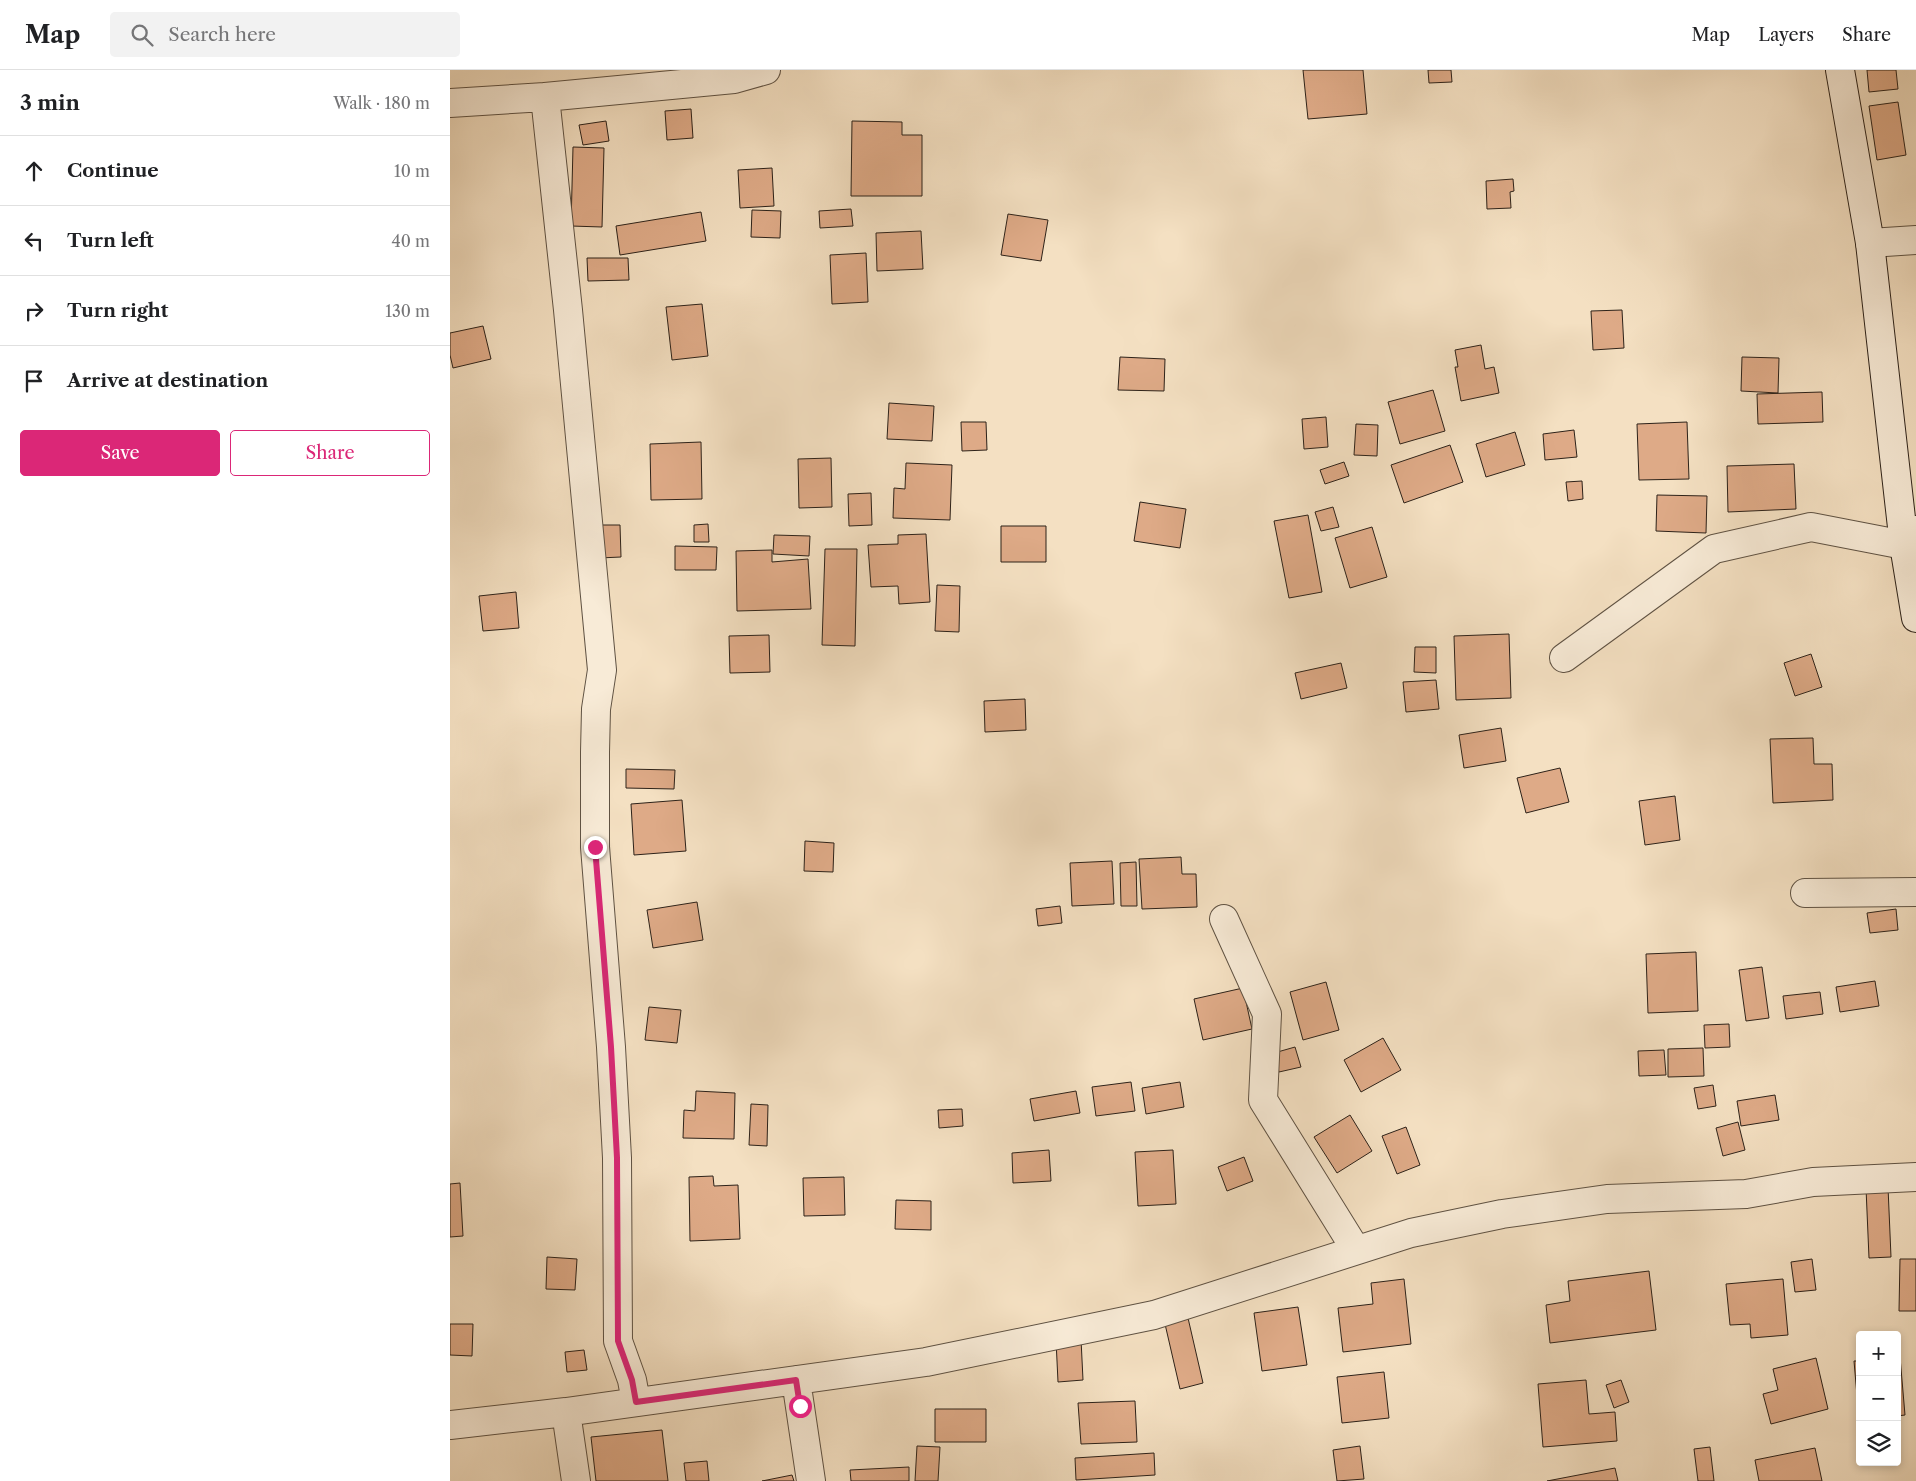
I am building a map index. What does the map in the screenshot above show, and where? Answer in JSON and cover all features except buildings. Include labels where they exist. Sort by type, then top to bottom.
[{"type":"street","points":[[450,103],[734,79],[766,70]]},
{"type":"street","points":[[1840,70],[1870,244],[1910,538],[1916,618]]},
{"type":"street","points":[[545,96],[568,310],[602,670],[596,709],[594,752],[595,847],[611,1047],[617,1158],[618,1341],[632,1380],[636,1402]]},
{"type":"street","points":[[1870,244],[1916,240]]},
{"type":"street","points":[[1564,658],[1714,549],[1811,527],[1910,538]]},
{"type":"street","points":[[1805,893],[1916,892]]},
{"type":"street","points":[[1224,919],[1268,1014],[1263,1100],[1356,1250]]},
{"type":"street","points":[[450,1425],[566,1412],[926,1362],[1154,1315],[1411,1233],[1502,1214],[1607,1199],[1746,1194],[1813,1182],[1916,1178]]},
{"type":"street","points":[[796,1380],[811,1481]]},
{"type":"street","points":[[566,1412],[576,1481]]},
{"type":"route","points":[[595,847],[611,1047],[617,1158],[618,1341],[632,1380],[636,1402],[796,1380],[800,1406]]}]
